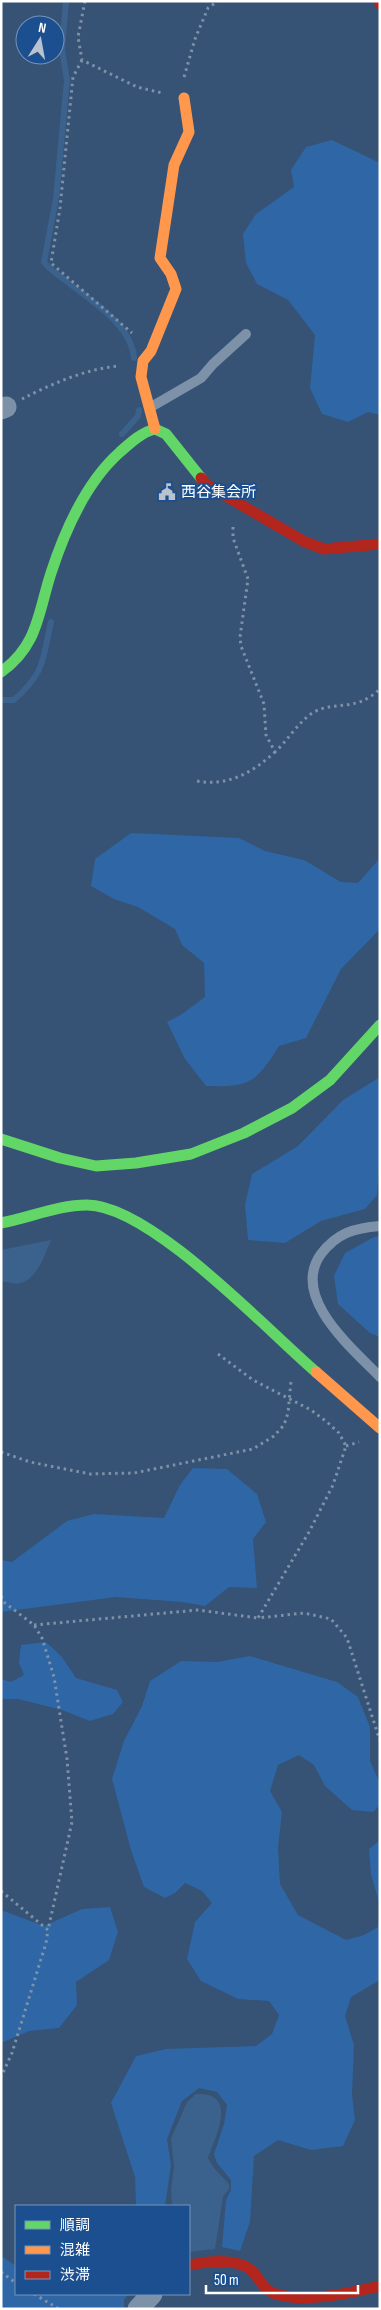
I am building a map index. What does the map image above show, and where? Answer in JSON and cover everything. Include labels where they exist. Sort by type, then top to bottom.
[{"type":"street","points":[[155,429],[141,376],[145,362],[151,352],[176,289],[171,274],[160,258],[174,165],[189,132],[184,98]]},
{"type":"street","points":[[1,672],[19,658],[33,638],[60,551],[91,486],[105,466],[123,449],[140,436],[155,429],[166,434],[207,485],[231,501],[305,542],[324,549],[380,544]]},
{"type":"street","points":[[1,1139],[60,1158],[96,1166],[136,1163],[191,1154],[244,1133],[292,1108],[330,1080],[380,1026]]},
{"type":"street","points":[[1,1223],[54,1209],[97,1205],[125,1214],[179,1251],[380,1428]]},
{"type":"street","points":[[190,2266],[206,2261],[223,2262],[251,2269],[266,2289],[274,2293],[288,2295],[352,2294],[380,2286]]},
{"type":"street","points":[[138,2309],[151,2295]]},
{"type":"lane","points":[[149,408],[201,378],[213,364],[246,334]]},
{"type":"lane","points":[[380,1226],[356,1228],[340,1235],[327,1246],[316,1261],[311,1276],[312,1290],[319,1309],[380,1377]]},
{"type":"path","points":[[4,408],[69,379],[109,366],[145,362],[132,333],[122,322],[51,263],[60,208],[73,94],[73,77],[82,60],[78,37],[85,1]]},
{"type":"path","points":[[82,60],[137,87],[184,98],[184,76],[195,39],[208,8],[218,1]]},
{"type":"path","points":[[231,501],[233,538],[248,579],[240,637],[241,646],[264,704],[266,735],[275,752]]},
{"type":"path","points":[[197,781],[213,783],[244,775],[275,752],[314,712],[358,703],[380,690]]},
{"type":"path","points":[[218,1354],[253,1380],[311,1410],[328,1422],[339,1433],[346,1446],[329,1492],[258,1618]]},
{"type":"path","points":[[1,1452],[30,1462],[90,1474],[134,1473],[253,1449],[274,1436],[284,1425],[289,1400],[292,1365],[298,1357]]},
{"type":"path","points":[[1,1596],[5,1603],[34,1625],[42,1638],[54,1677],[67,1759],[72,1822],[46,1943],[12,2053],[1,2077]]},
{"type":"path","points":[[34,1625],[198,1610],[258,1618],[304,1613],[331,1619],[347,1638],[380,1741]]},
{"type":"path","points":[[1,1891],[48,1930]]},
{"type":"path","points":[[1,2272],[15,2282]]},
{"type":"path","points":[[36,2295],[58,2309]]},
{"type":"shaded area","points":[[332,140],[380,163],[380,415],[368,412],[348,422],[322,414],[310,388],[315,335],[288,300],[257,284],[246,263],[243,234],[256,214],[294,187],[291,170],[306,147]]},
{"type":"shaded area","points":[[131,833],[239,838],[265,851],[304,860],[341,882],[358,883],[380,858],[380,929],[341,969],[306,1038],[279,1046],[264,1068],[257,1075],[242,1084],[206,1086],[185,1059],[167,1022],[182,1014],[205,997],[204,963],[182,945],[175,929],[138,907],[114,899],[91,886],[95,859]]},
{"type":"shaded area","points":[[380,1077],[380,1154],[377,1195],[365,1209],[321,1221],[285,1243],[248,1240],[245,1205],[252,1174],[298,1146],[343,1100]]},
{"type":"shaded area","points":[[380,1236],[380,1337],[370,1333],[338,1304],[334,1276],[345,1253],[374,1237]]},
{"type":"shaded area","points":[[51,1240],[40,1265],[32,1276],[19,1284],[1,1281],[1,1250]]},
{"type":"shaded area","points":[[193,1468],[227,1469],[257,1494],[266,1522],[253,1539],[257,1588],[229,1587],[205,1606],[182,1602],[116,1597],[1,1612],[1,1560],[12,1562],[67,1521],[94,1514],[164,1518],[180,1485]]},
{"type":"shaded area","points":[[46,1642],[62,1657],[76,1678],[117,1690],[123,1702],[113,1714],[90,1721],[62,1710],[18,1699],[1,1699],[1,1679],[11,1682],[24,1675],[19,1663],[21,1645]]},
{"type":"shaded area","points":[[250,1656],[337,1682],[358,1697],[370,1727],[370,1761],[380,1783],[380,1805],[373,1812],[352,1810],[325,1786],[314,1765],[299,1755],[278,1765],[270,1791],[282,1812],[278,1848],[280,1884],[298,1915],[346,1940],[364,1935],[378,1927],[380,1912],[380,1980],[351,1997],[345,2016],[354,2045],[352,2095],[355,2120],[343,2146],[311,2150],[278,2140],[254,2156],[250,2222],[240,2251],[222,2247],[226,2200],[231,2190],[231,2180],[217,2163],[214,2154],[224,2124],[227,2105],[217,2092],[199,2088],[182,2101],[167,2139],[171,2165],[165,2205],[136,2205],[135,2177],[111,2103],[136,2056],[166,2049],[256,2046],[272,2034],[279,2015],[269,2001],[238,1999],[201,1981],[187,1959],[195,1922],[212,1903],[202,1891],[185,1883],[175,1893],[165,1898],[144,1887],[131,1850],[112,1779],[124,1741],[142,1706],[150,1681],[181,1661],[217,1662]]},
{"type":"shaded area","points":[[380,1840],[380,1905],[371,1875],[369,1849]]},
{"type":"shaded area","points":[[110,1907],[118,1932],[109,1960],[76,1982],[77,2005],[59,2028],[29,2031],[1,2043],[1,1910],[44,1926],[82,1909]]},
{"type":"shaded area","points":[[196,2094],[209,2095],[217,2100],[221,2107],[219,2127],[208,2158],[214,2168],[229,2184],[229,2189],[223,2197],[215,2249],[190,2252],[190,2205],[172,2205],[171,2189],[174,2166],[171,2139],[187,2102]]},
{"type":"shaded area","points":[[1,2256],[15,2265],[15,2295],[127,2295],[124,2300],[124,2309],[1,2309]]},
{"type":"waterway","points":[[66,1],[62,50],[67,80],[56,198],[44,262],[117,323],[131,345],[134,358]]},
{"type":"waterway","points":[[122,434],[138,416],[139,410]]},
{"type":"waterway","points":[[1,700],[14,700],[32,681],[44,656],[51,622]]},
{"type":"traffic: fast","points":[[1,672],[23,651],[30,640],[51,573],[63,540],[78,508],[97,478],[120,452],[141,435],[155,429],[166,434],[201,478]]},
{"type":"traffic: fast","points":[[1,1139],[60,1158],[96,1166],[136,1163],[191,1154],[244,1133],[292,1108],[330,1080],[380,1025]]},
{"type":"traffic: fast","points":[[1,1223],[54,1209],[76,1206],[87,1205],[113,1210],[142,1225],[206,1272],[316,1372]]},
{"type":"traffic: slow","points":[[155,429],[141,377],[143,361],[151,351],[176,289],[171,274],[160,258],[174,165],[189,132],[184,98]]},
{"type":"traffic: slow","points":[[316,1372],[380,1428]]},
{"type":"traffic: jam","points":[[201,478],[207,485],[305,542],[324,549],[380,544]]},
{"type":"traffic: jam","points":[[190,2265],[222,2262],[238,2264],[252,2271],[264,2286],[273,2293],[298,2298],[355,2292],[380,2286]]},
{"type":"place","name":"西谷集会所","points":[[167,492]]}]
